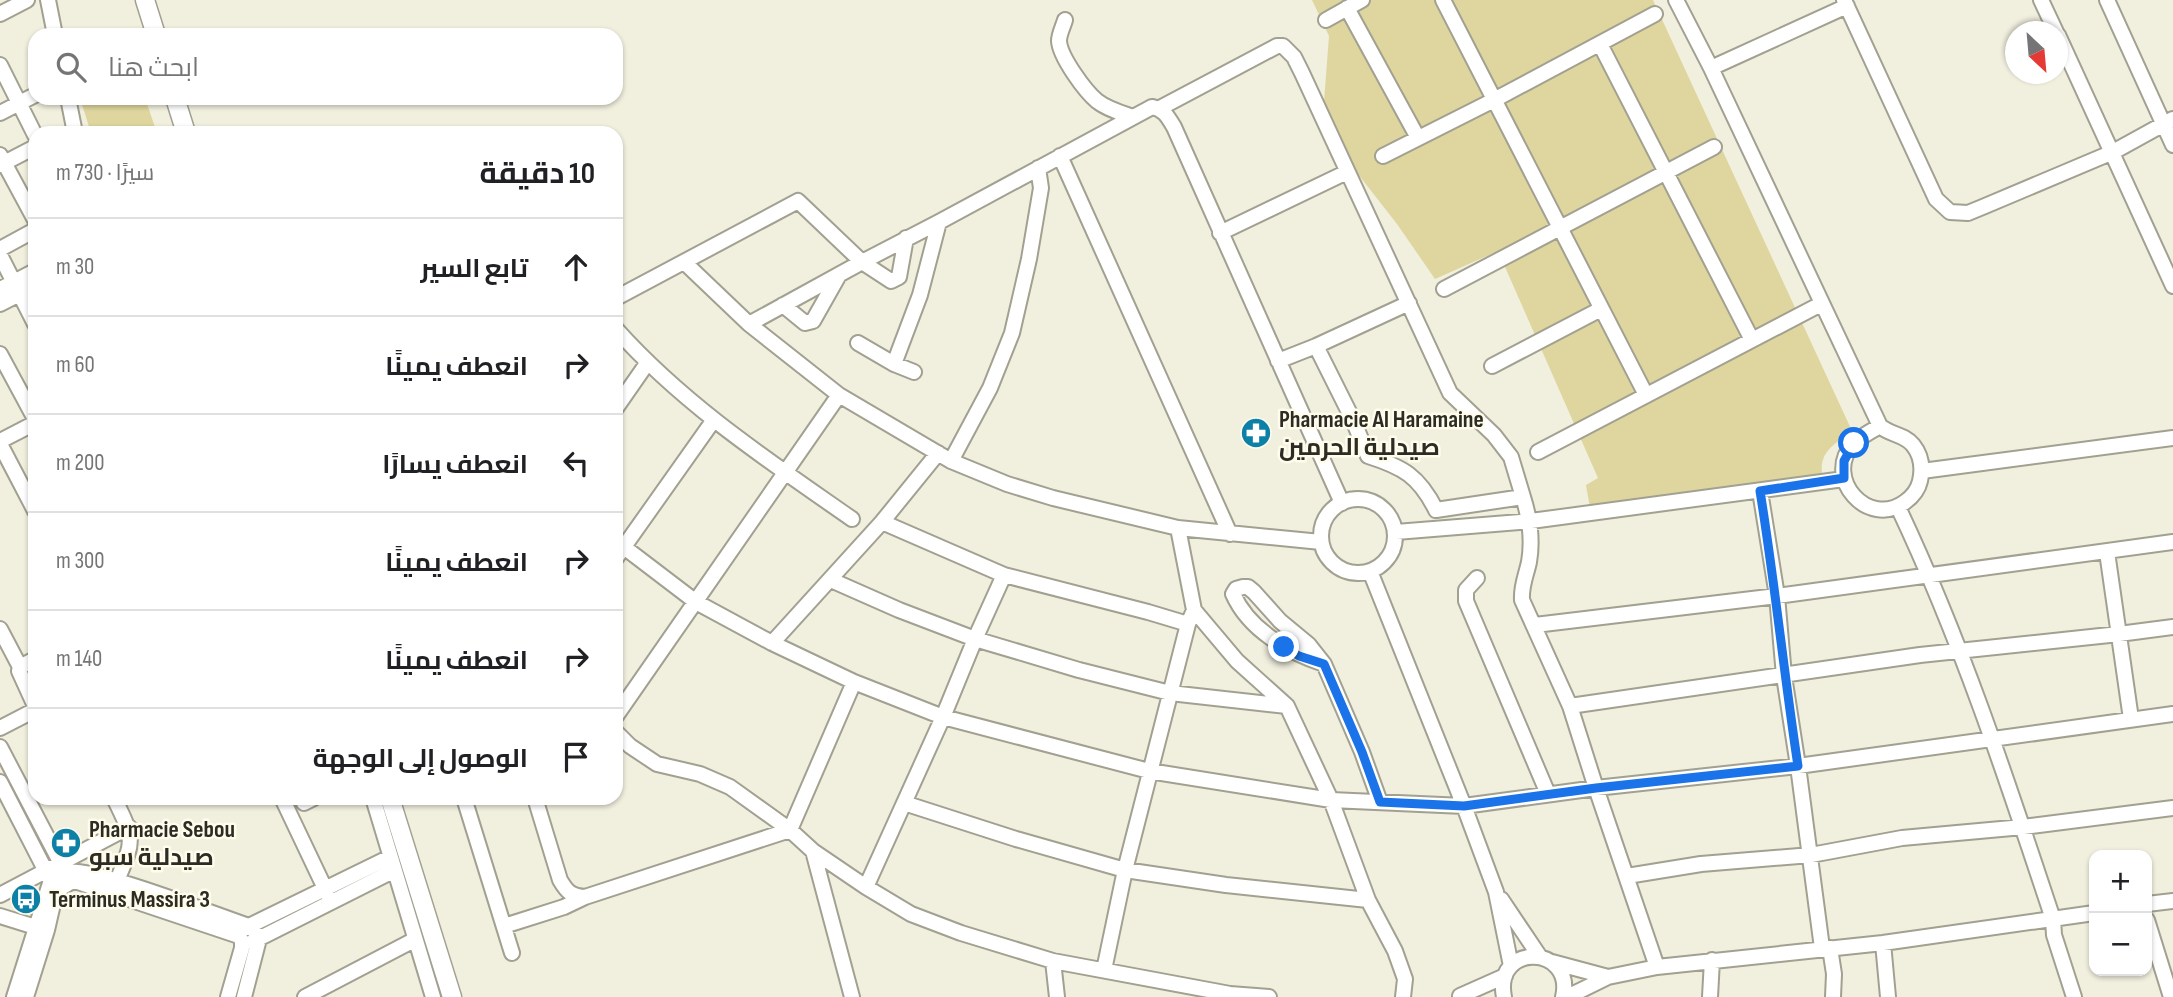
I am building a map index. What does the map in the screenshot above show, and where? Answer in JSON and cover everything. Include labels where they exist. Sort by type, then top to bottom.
[{"type":"main road","points":[[145,0],[154,28]]},
{"type":"main road","points":[[177,105],[184,126]]},
{"type":"main road","points":[[392,805],[452,997]]},
{"type":"street","points":[[0,14],[27,0]]},
{"type":"street","points":[[48,0],[54,28]]},
{"type":"street","points":[[1325,20],[1362,0]]},
{"type":"street","points":[[1443,0],[1646,395]]},
{"type":"street","points":[[1676,0],[1881,426],[1885,431],[1900,435],[1912,444],[1920,456],[1922,471],[1919,485],[1912,496],[1898,507],[1878,510],[1867,507],[1849,491],[1844,478],[1844,461],[1861,437],[1881,426]]},
{"type":"street","points":[[2041,0],[2051,21]]},
{"type":"street","points":[[2107,0],[2168,122],[2173,145]]},
{"type":"street","points":[[1711,68],[1845,3],[1937,199],[1943,208],[1950,212],[1968,213],[2113,152],[2168,122]]},
{"type":"street","points":[[1347,8],[1418,138]]},
{"type":"street","points":[[1383,156],[1655,14]]},
{"type":"street","points":[[1065,20],[1059,38],[1061,52],[1069,67],[1097,101],[1133,117]]},
{"type":"street","points":[[1600,44],[1752,340]]},
{"type":"street","points":[[749,324],[1152,107],[1160,108],[1251,58],[1277,46],[1283,46],[1294,57],[1303,73],[1450,393],[1494,435],[1511,457],[1531,521],[1530,553],[1521,589],[1522,600],[1570,706],[1657,967]]},
{"type":"street","points":[[2068,56],[2173,286]]},
{"type":"street","points":[[0,65],[31,126]]},
{"type":"street","points":[[0,113],[28,99]]},
{"type":"street","points":[[69,105],[71,126]]},
{"type":"street","points":[[1160,108],[1174,127],[1342,503]]},
{"type":"street","points":[[1444,289],[1714,147]]},
{"type":"street","points":[[28,150],[1,161],[28,208]]},
{"type":"street","points":[[1060,156],[1230,534]]},
{"type":"street","points":[[772,643],[945,457],[990,388],[1012,333],[1029,259],[1041,188],[1038,168]]},
{"type":"street","points":[[1220,233],[1347,172]]},
{"type":"street","points":[[623,294],[798,201],[862,262],[887,280],[894,281],[899,277],[906,238]]},
{"type":"street","points":[[894,364],[920,295],[939,222]]},
{"type":"street","points":[[0,249],[28,234]]},
{"type":"street","points":[[0,256],[28,310]]},
{"type":"street","points":[[684,262],[749,324],[839,395],[945,457],[1007,484],[1178,528],[1321,542]]},
{"type":"street","points":[[783,305],[805,323],[813,321],[840,274]]},
{"type":"street","points":[[0,304],[28,278]]},
{"type":"street","points":[[0,289],[28,287]]},
{"type":"street","points":[[1279,361],[1409,303]]},
{"type":"street","points":[[1538,452],[1821,304]]},
{"type":"street","points":[[1492,366],[1601,309]]},
{"type":"street","points":[[623,337],[713,421],[852,519]]},
{"type":"street","points":[[858,343],[914,372]]},
{"type":"street","points":[[1316,346],[1368,456],[1395,465],[1422,485],[1436,510],[1440,528]]},
{"type":"street","points":[[0,354],[28,408]]},
{"type":"street","points":[[623,398],[648,362]]},
{"type":"street","points":[[623,706],[839,395]]},
{"type":"street","points":[[623,542],[713,421]]},
{"type":"street","points":[[28,425],[0,442],[28,498]]},
{"type":"street","points":[[1922,471],[2173,438]]},
{"type":"street","points":[[1395,532],[1531,521],[1844,478]]},
{"type":"street","points":[[20,483],[28,479]]},
{"type":"street","points":[[1760,491],[1777,596],[1784,676],[1811,855],[1826,948],[1834,974],[1833,997]]},
{"type":"street","points":[[1436,510],[1523,497]]},
{"type":"street","points":[[1355,499],[1380,506],[1389,516],[1395,532],[1392,550],[1387,559],[1379,567],[1356,573],[1333,564],[1325,554],[1321,542],[1325,519],[1342,503],[1355,499]]},
{"type":"street","points":[[1898,507],[1930,574],[1993,739],[2053,919],[2054,935],[2074,997]]},
{"type":"street","points":[[882,522],[1004,575],[1188,624]]},
{"type":"street","points":[[1178,528],[1194,610],[1237,660],[1287,706],[1331,800],[1368,900],[1395,951],[1405,979],[1403,997]]},
{"type":"street","points":[[1535,625],[1777,596],[2173,542]]},
{"type":"street","points":[[623,552],[696,602],[772,643],[854,682],[943,717],[1149,772],[1331,800],[1464,806],[1596,788],[1798,766],[2173,715]]},
{"type":"street","points":[[2107,552],[2131,719]]},
{"type":"street","points":[[1370,571],[1496,892],[1508,971],[1503,981],[1504,997]]},
{"type":"street","points":[[866,887],[1004,575]]},
{"type":"street","points":[[1477,578],[1466,590],[1466,601],[1548,794]]},
{"type":"street","points":[[831,580],[898,610],[975,639],[1079,670],[1170,693],[1287,706]]},
{"type":"street","points":[[1324,664],[1299,656],[1259,628],[1236,601],[1233,594],[1236,590],[1248,587],[1254,592],[1280,621],[1309,645],[1324,664],[1362,752],[1380,802]]},
{"type":"street","points":[[1104,970],[1149,772],[1194,610]]},
{"type":"street","points":[[1570,706],[1920,655],[2173,627]]},
{"type":"street","points":[[0,629],[20,667],[19,671],[28,692]]},
{"type":"street","points":[[20,667],[28,663]]},
{"type":"street","points":[[503,926],[790,830],[854,682]]},
{"type":"street","points":[[0,728],[28,712]]},
{"type":"street","points":[[623,740],[657,764],[716,780],[730,788],[790,830],[813,851],[911,915],[1053,961],[1231,995],[1269,997]]},
{"type":"street","points":[[0,747],[28,800]]},
{"type":"street","points":[[0,782],[51,881],[26,997]]},
{"type":"street","points":[[904,803],[1125,870],[1238,887],[1368,900]]},
{"type":"street","points":[[31,805],[66,872]]},
{"type":"street","points":[[115,887],[131,842],[129,827],[118,805]]},
{"type":"street","points":[[285,805],[328,895]]},
{"type":"street","points":[[375,805],[433,997]]},
{"type":"street","points":[[466,805],[512,953]]},
{"type":"street","points":[[537,805],[560,880],[573,896],[585,897]]},
{"type":"street","points":[[1627,876],[1701,864],[1811,855],[1902,838],[2023,827],[2173,807]]},
{"type":"street","points":[[0,895],[51,881],[129,827]]},
{"type":"street","points":[[813,851],[852,997]]},
{"type":"street","points":[[232,934],[328,895],[391,864]]},
{"type":"street","points":[[51,881],[66,872],[82,872],[241,938],[242,948],[228,997]]},
{"type":"street","points":[[115,887],[254,928],[259,939],[244,997]]},
{"type":"street","points":[[1496,892],[1545,959],[1562,976],[1565,997],[1608,977],[1657,967],[1883,943],[2089,913]]},
{"type":"street","points":[[242,948],[328,895]]},
{"type":"street","points":[[2152,903],[2173,901]]},
{"type":"street","points":[[0,916],[41,929]]},
{"type":"street","points":[[14,997],[41,929]]},
{"type":"street","points":[[2152,936],[2171,997]]},
{"type":"street","points":[[305,997],[414,940]]},
{"type":"street","points":[[1883,943],[1888,997]]},
{"type":"street","points":[[1457,997],[1508,971],[1521,959],[1545,959],[1608,977]]},
{"type":"street","points":[[1710,997],[1712,960]]},
{"type":"street","points":[[1053,961],[1057,997]]},
{"type":"shaded area","points":[[1312,0],[1653,0],[1852,431],[1828,450],[1822,462],[1823,479],[1590,508],[1586,485],[1598,478],[1498,251],[1435,279],[1354,169],[1330,130],[1324,102],[1329,36]]},
{"type":"shaded area","points":[[82,105],[147,105],[155,126],[89,126]]},
{"type":"place","name":"Pharmacie Al Haramaine صيدلية الحرمين","points":[[1256,433]]},
{"type":"place","name":"Pharmacie Sebou صيدلية سبو","points":[[66,843]]},
{"type":"place","name":"Terminus Massira 3","points":[[26,899]]},
{"type":"route","points":[[1284,647],[1299,656],[1324,664],[1362,752],[1380,802],[1464,806],[1596,788],[1798,766],[1784,676],[1777,596],[1760,491],[1844,478],[1844,461],[1854,443]]}]
